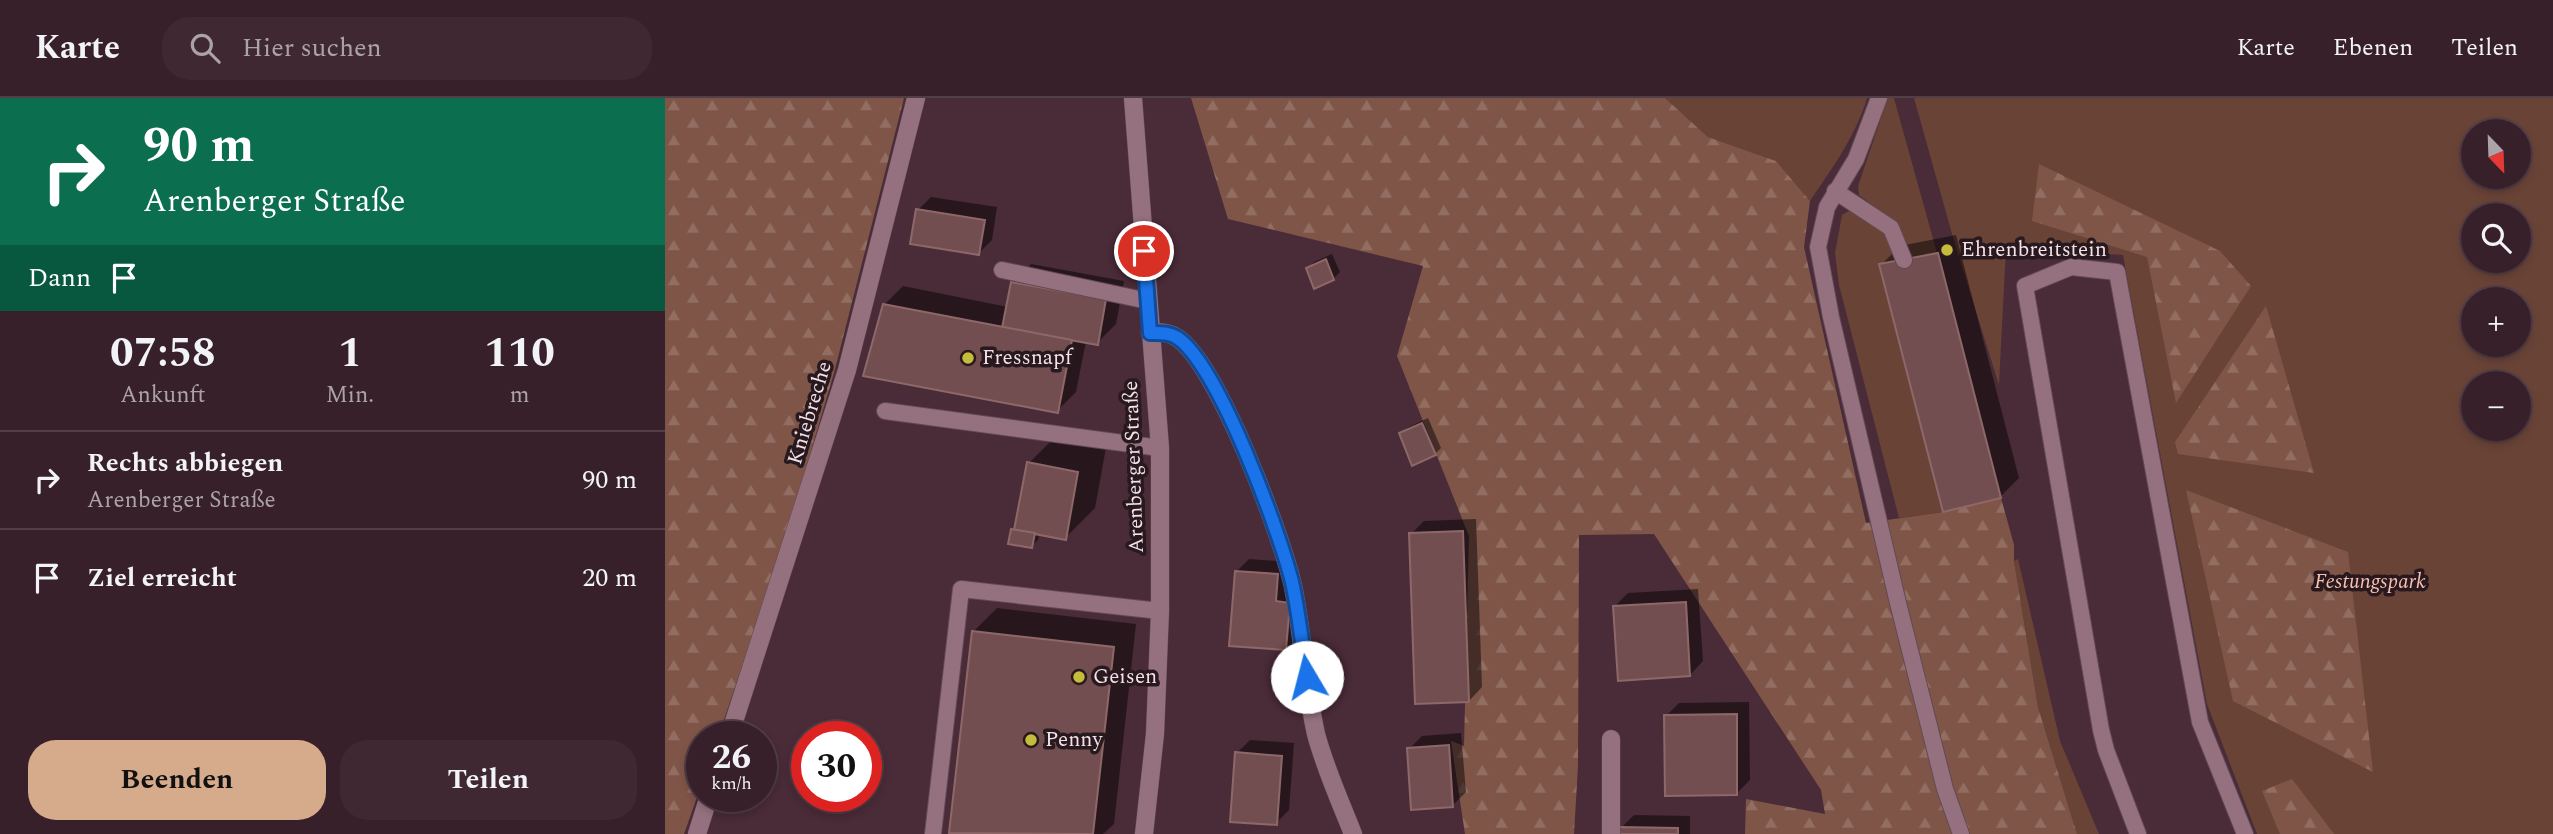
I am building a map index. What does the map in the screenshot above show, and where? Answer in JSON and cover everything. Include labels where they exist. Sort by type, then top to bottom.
[{"type":"street","name":"Kniebreche","points":[[734,721],[848,370],[916,98]]},
{"type":"street","name":"Arenberger Straße","points":[[1133,98],[1160,447],[1160,611],[1155,734],[1144,834]]},
{"type":"street","points":[[1150,333],[1161,332],[1178,338],[1198,360],[1222,402],[1258,481],[1292,583],[1316,734],[1353,834]]},
{"type":"street","points":[[1611,739],[1611,834]]},
{"type":"street","points":[[697,834],[704,812]]},
{"type":"lane","points":[[1879,98],[1856,159],[1826,207],[1818,247],[1831,317],[1898,603],[1945,789],[1961,834]]},
{"type":"lane","points":[[1835,191],[1891,228],[1904,260]]},
{"type":"lane","points":[[2138,834],[2103,740],[2025,286],[2071,267],[2117,272],[2200,722],[2245,834]]},
{"type":"lane","points":[[1002,270],[1148,302]]},
{"type":"lane","points":[[885,411],[1160,447]]},
{"type":"lane","points":[[933,833],[961,589],[1160,611]]},
{"type":"green space","points":[[665,98],[904,98],[834,373],[781,553],[723,721],[686,721],[686,812],[692,812],[684,834],[665,834]]},
{"type":"green space","points":[[1191,98],[1665,98],[1708,137],[1776,161],[1810,201],[1804,247],[1866,523],[1943,512],[2001,498],[2014,545],[2014,561],[2038,707],[2077,834],[1745,834],[1746,799],[1825,814],[1821,790],[1654,534],[1579,535],[1578,766],[1574,834],[1465,834],[1451,741],[1464,746],[1469,536],[1397,356],[1423,266],[1228,219]]},
{"type":"green space","points":[[1665,98],[1867,98],[1850,139],[1810,201],[1776,161],[1708,137]]},
{"type":"green space","points":[[1888,98],[1894,98],[1937,253],[1911,258],[1901,233],[1892,220],[1859,195],[1858,186]]},
{"type":"green space","name":"Festungspark","points":[[1914,98],[2553,98],[2553,834],[2257,834],[2207,704],[2123,255],[2006,248],[1999,385],[1954,241]]},
{"type":"green space","points":[[2039,164],[2220,251],[2251,286],[2176,403],[2147,257],[2032,221]]},
{"type":"green space","points":[[1849,211],[1875,222],[1885,235],[1896,261],[1943,512],[1899,518],[1839,285],[1835,253],[1842,215]]},
{"type":"green space","points":[[2266,306],[2314,473],[2178,454],[2175,442]]},
{"type":"green space","points":[[2186,490],[2348,552],[2373,772],[2233,701]]},
{"type":"green space","points":[[2018,559],[2060,741],[2099,834],[2077,834],[2038,707],[2014,561]]},
{"type":"green space","points":[[2292,779],[2334,834],[2280,834],[2262,791]]},
{"type":"building","points":[[916,209],[985,220],[979,255],[910,244]]},
{"type":"building","points":[[1938,253],[2001,498],[1943,512],[1879,264]]},
{"type":"building","points":[[1326,259],[1334,280],[1314,289],[1306,268]]},
{"type":"building","points":[[1011,282],[1106,299],[1098,345],[1002,328]]},
{"type":"building","name":"Fressnapf","points":[[883,304],[1072,340],[1058,413],[863,376]]},
{"type":"building","points":[[1422,423],[1436,455],[1412,466],[1399,433]]},
{"type":"building","points":[[1027,462],[1078,472],[1066,540],[1014,530]]},
{"type":"building","points":[[1011,529],[1035,533],[1032,548],[1008,544]]},
{"type":"building","points":[[1463,531],[1469,702],[1415,704],[1409,533]]},
{"type":"building","points":[[1235,571],[1278,574],[1276,601],[1290,603],[1286,650],[1229,646]]},
{"type":"building","points":[[1686,602],[1690,676],[1618,681],[1613,606]]},
{"type":"building","name":"Penny","points":[[972,631],[1114,647],[1093,834],[949,833]]},
{"type":"building","points":[[1737,714],[1737,795],[1665,796],[1664,715]]},
{"type":"building","points":[[1449,745],[1453,807],[1411,810],[1407,748]]},
{"type":"building","points":[[1235,752],[1282,756],[1277,825],[1230,822]]},
{"type":"building","points":[[1619,827],[1678,828],[1678,834],[1619,834]]},
{"type":"place","name":"Ehrenbreitstein","points":[[1947,250]]},
{"type":"place","name":"Fressnapf","points":[[968,358]]},
{"type":"place","name":"Geisen","points":[[1079,677]]},
{"type":"place","name":"Penny","points":[[1031,740]]},
{"type":"route","points":[[1144,251],[1150,333],[1161,332],[1178,338],[1198,360],[1219,396],[1258,481],[1292,583],[1307,677]]}]
